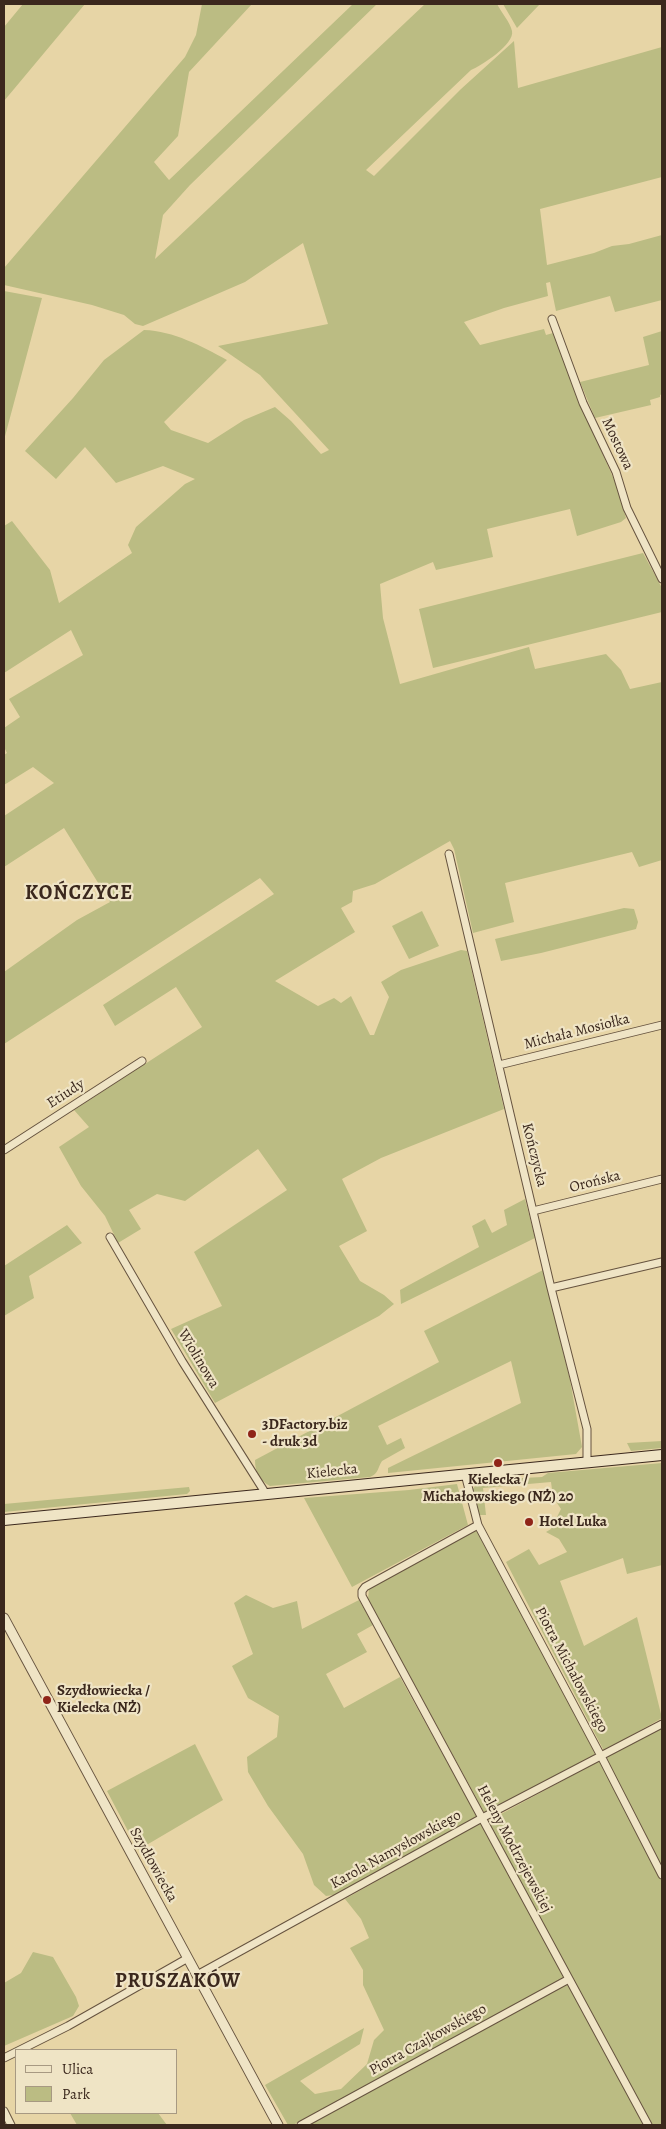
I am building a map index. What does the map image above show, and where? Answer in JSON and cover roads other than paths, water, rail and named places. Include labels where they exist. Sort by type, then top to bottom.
[{"type":"main road","name":"Kielecka","points":[[4,1520],[662,1455]]},
{"type":"street","name":"Mostowa","points":[[552,319],[583,403],[613,466],[631,515],[662,579]]},
{"type":"street","name":"Kończycka","points":[[449,854],[551,1288],[587,1429],[587,1463]]},
{"type":"street","name":"Michała Mosiołka","points":[[499,1065],[662,1025]]},
{"type":"street","name":"Etiudy","points":[[4,1150],[142,1061]]},
{"type":"street","name":"Orońska","points":[[533,1211],[662,1180]]},
{"type":"street","name":"Wiolinowa","points":[[110,1237],[182,1360],[266,1494]]},
{"type":"street","points":[[551,1288],[662,1262]]},
{"type":"street","name":"Piotra Michałowskiego","points":[[465,1474],[478,1525],[662,1875]]},
{"type":"street","name":"Heleny Modrzejewskiej","points":[[478,1525],[366,1586],[362,1591],[362,1596],[648,2125]]},
{"type":"street","name":"Szydłowiecka","points":[[4,1618],[278,2125]]},
{"type":"street","name":"Karola Namysłowskiego","points":[[197,1975],[482,1818],[662,1724]]},
{"type":"street","points":[[22,2049],[68,2026],[188,1958]]},
{"type":"street","name":"Piotra Czajkowskiego","points":[[301,2125],[569,1978]]},
{"type":"street","points":[[4,2111],[11,2125]]},
{"type":"place","name":"3DFactory.biz - druk 3d","points":[[252,1434]]},
{"type":"place","name":"Kielecka / Michałowskiego (NŻ) 20","points":[[498,1463]]},
{"type":"place","name":"Hotel Luka","points":[[529,1522]]},
{"type":"place","name":"Szydłowiecka / Kielecka (NŻ)","points":[[47,1700]]},
{"type":"district","name":"KOŃCZYCE","points":[[79,894]]},
{"type":"district","name":"PRUSZAKÓW","points":[[178,1982]]}]
